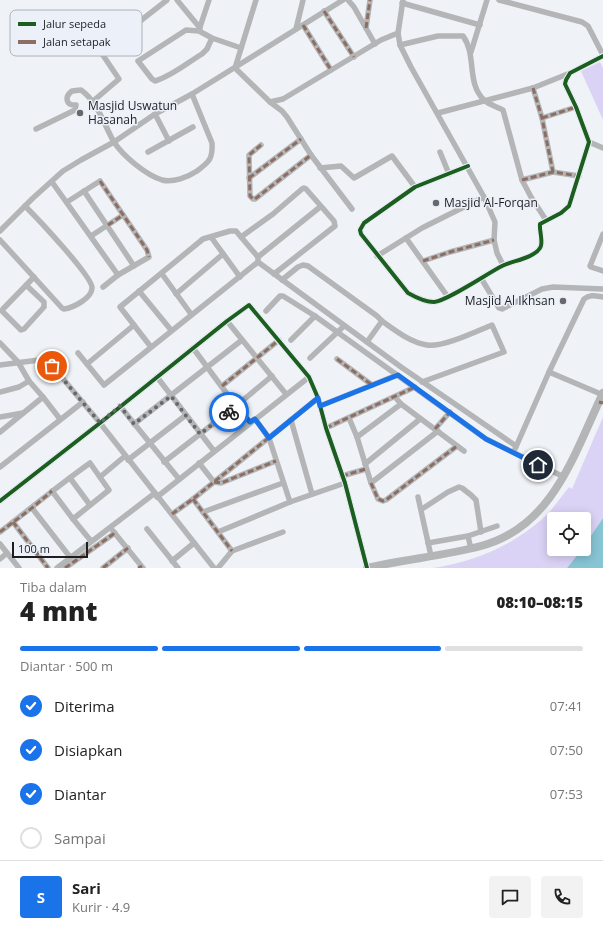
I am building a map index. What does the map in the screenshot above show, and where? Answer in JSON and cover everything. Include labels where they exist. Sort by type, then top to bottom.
[{"type":"main road","points":[[367,568],[392,562],[471,549],[493,542],[517,530],[541,508],[564,477],[602,398]]},
{"type":"street","points":[[142,20],[167,0]]},
{"type":"street","points":[[177,0],[199,30],[212,38],[241,48]]},
{"type":"street","points":[[199,30],[209,0]]},
{"type":"street","points":[[235,68],[256,0]]},
{"type":"street","points":[[296,29],[303,0]]},
{"type":"street","points":[[0,231],[63,171],[114,142],[155,114],[235,68],[343,0]]},
{"type":"street","points":[[349,0],[375,44]]},
{"type":"street","points":[[366,28],[370,0]]},
{"type":"street","points":[[471,52],[487,0]]},
{"type":"street","points":[[438,113],[533,88],[570,73],[603,55],[588,26],[582,22],[499,0]]},
{"type":"street","points":[[480,25],[402,2],[398,33],[400,45],[411,67],[468,166],[484,197],[495,222],[494,240],[496,253],[503,265]]},
{"type":"street","points":[[324,11],[354,57]]},
{"type":"street","points":[[303,25],[331,70]]},
{"type":"street","points":[[199,30],[186,30],[138,61],[155,81],[170,74],[202,54],[207,49],[212,38]]},
{"type":"street","points":[[270,102],[283,99],[375,44],[398,33]]},
{"type":"street","points":[[400,45],[438,36],[463,36],[471,52],[473,75],[477,90],[484,101],[504,110],[522,180],[546,220]]},
{"type":"street","points":[[92,102],[119,79],[103,56]]},
{"type":"street","points":[[235,68],[287,117],[320,168],[352,209]]},
{"type":"street","points":[[468,166],[415,187],[364,223],[360,230],[361,234],[408,293],[420,299],[434,302],[448,297],[503,265],[534,254],[541,248],[542,243],[539,231],[540,224],[561,213],[569,206],[589,142],[566,84],[566,80],[570,73]]},
{"type":"street","points":[[533,88],[542,118],[553,172]]},
{"type":"street","points":[[36,129],[75,110],[76,105],[70,104],[67,100],[67,96],[72,91],[81,90],[92,102],[104,121],[114,142],[127,158],[139,168],[162,180],[171,180],[191,175],[211,158],[213,152],[212,143],[192,94]]},
{"type":"street","points":[[542,118],[576,107]]},
{"type":"street","points":[[155,114],[169,141]]},
{"type":"street","points":[[148,152],[193,127]]},
{"type":"street","points":[[250,178],[301,139]]},
{"type":"street","points":[[589,142],[603,148]]},
{"type":"street","points":[[261,145],[249,155],[250,196],[255,199],[311,155]]},
{"type":"street","points":[[440,152],[449,174]]},
{"type":"street","points":[[320,168],[341,166],[354,178],[392,156],[415,187]]},
{"type":"street","points":[[522,180],[553,172],[579,176]]},
{"type":"street","points":[[67,202],[100,181],[149,254],[149,257],[118,275],[103,287]]},
{"type":"street","points":[[52,182],[118,275]]},
{"type":"street","points":[[241,237],[273,214],[304,188],[334,221],[335,226],[274,274]]},
{"type":"street","points":[[84,191],[134,266]]},
{"type":"street","points":[[378,256],[406,238],[484,197]]},
{"type":"street","points":[[0,240],[64,309],[73,307],[85,299],[92,291],[93,286],[60,242],[25,206]]},
{"type":"street","points":[[78,353],[104,385],[191,314],[240,277],[258,259],[320,207]]},
{"type":"street","points":[[91,236],[123,216]]},
{"type":"street","points":[[151,347],[120,307],[203,239],[233,230],[236,231],[258,259],[274,274],[422,382],[516,446]]},
{"type":"street","points":[[603,234],[590,266],[603,271]]},
{"type":"street","points":[[211,237],[240,277]]},
{"type":"street","points":[[406,238],[448,297]]},
{"type":"street","points":[[423,261],[494,240]]},
{"type":"street","points":[[176,294],[223,254]]},
{"type":"street","points":[[282,280],[303,264],[308,266],[382,321],[408,338],[427,345],[438,346],[492,326],[504,352],[422,382]]},
{"type":"street","points":[[162,274],[191,314]]},
{"type":"street","points":[[26,285],[44,302],[44,307],[24,329],[20,330],[2,311],[26,285],[34,277]]},
{"type":"street","points":[[481,278],[499,308],[502,309],[542,289],[558,287],[603,289]]},
{"type":"street","points":[[139,291],[171,330]]},
{"type":"street","points":[[513,453],[548,372],[584,299],[587,296],[592,295],[603,297]]},
{"type":"street","points":[[266,311],[280,296],[283,296],[315,316],[486,439],[564,477]]},
{"type":"street","points":[[0,501],[249,305],[309,377],[318,398],[326,428],[345,483],[367,568]]},
{"type":"street","points":[[291,340],[315,316]]},
{"type":"street","points":[[227,321],[286,394]]},
{"type":"street","points":[[367,342],[382,321]]},
{"type":"street","points":[[87,364],[134,325]]},
{"type":"street","points":[[310,358],[344,326]]},
{"type":"street","points":[[134,424],[242,340]]},
{"type":"street","points":[[222,386],[279,340]]},
{"type":"street","points":[[0,343],[18,362],[29,381],[44,397],[60,419]]},
{"type":"street","points":[[193,348],[236,406],[269,438],[290,502]]},
{"type":"street","points":[[337,359],[372,385]]},
{"type":"street","points":[[0,365],[44,360],[49,362],[100,423],[214,568]]},
{"type":"street","points":[[548,372],[602,398]]},
{"type":"street","points":[[320,406],[398,375]]},
{"type":"street","points":[[164,462],[272,376]]},
{"type":"street","points":[[157,377],[214,451]]},
{"type":"street","points":[[61,567],[70,557],[91,540],[179,479],[309,377]]},
{"type":"street","points":[[0,392],[19,387],[29,381]]},
{"type":"street","points":[[326,428],[415,387]]},
{"type":"street","points":[[0,432],[44,397]]},
{"type":"street","points":[[395,397],[401,404],[420,419],[464,451]]},
{"type":"street","points":[[172,514],[318,398]]},
{"type":"street","points":[[0,467],[83,402]]},
{"type":"street","points":[[357,437],[401,404]]},
{"type":"street","points":[[120,406],[179,479]]},
{"type":"street","points":[[0,417],[24,412]]},
{"type":"street","points":[[371,483],[437,430],[450,412]]},
{"type":"street","points":[[100,477],[186,415]]},
{"type":"street","points":[[349,418],[357,437],[371,483],[378,499],[383,501],[457,446]]},
{"type":"street","points":[[342,476],[366,466],[420,419]]},
{"type":"street","points":[[291,420],[312,494]]},
{"type":"street","points":[[199,463],[214,482],[221,483],[276,461]]},
{"type":"street","points":[[0,532],[90,463],[109,490],[73,519]]},
{"type":"street","points":[[70,478],[90,505]]},
{"type":"street","points":[[204,512],[283,483]]},
{"type":"street","points":[[218,532],[290,502],[345,483]]},
{"type":"street","points":[[422,509],[448,492],[459,487],[462,488],[476,500],[481,532]]},
{"type":"street","points":[[52,491],[91,540]]},
{"type":"street","points":[[418,497],[422,509],[431,556]]},
{"type":"street","points":[[193,498],[232,551]]},
{"type":"street","points":[[32,508],[70,557]]},
{"type":"street","points":[[13,522],[48,568]]},
{"type":"street","points":[[428,543],[468,536],[497,526]]},
{"type":"street","points":[[110,527],[128,548],[141,567]]},
{"type":"street","points":[[147,529],[178,568]]},
{"type":"street","points":[[218,568],[232,551],[283,532]]},
{"type":"street","points":[[61,567],[115,533]]},
{"type":"street","points":[[468,536],[471,549]]},
{"type":"street","points":[[172,561],[194,543]]},
{"type":"street","points":[[0,544],[19,568]]},
{"type":"street","points":[[102,568],[128,548]]},
{"type":"street","points":[[0,559],[7,553]]},
{"type":"shaded area","points":[[600,62],[603,68],[603,120],[581,71]]},
{"type":"shaded area","points":[[603,417],[603,518],[591,536],[591,512],[549,512],[569,487],[572,489]]},
{"type":"shaded area","points":[[547,514],[547,556],[576,556],[567,568],[433,568],[462,562],[490,552],[517,538]]},
{"type":"water","points":[[603,518],[603,568],[567,568],[576,556],[591,556],[591,536]]},
{"type":"marked path","points":[[366,28],[370,0]]},
{"type":"marked path","points":[[324,11],[354,57]]},
{"type":"marked path","points":[[303,25],[331,70]]},
{"type":"marked path","points":[[533,88],[542,118],[553,172]]},
{"type":"marked path","points":[[542,118],[576,107]]},
{"type":"marked path","points":[[249,178],[301,139]]},
{"type":"marked path","points":[[261,145],[249,155],[250,196],[253,199],[255,199],[311,155]]},
{"type":"marked path","points":[[522,180],[553,172],[579,176]]},
{"type":"marked path","points":[[100,181],[147,250],[149,257]]},
{"type":"marked path","points":[[108,225],[123,215]]},
{"type":"marked path","points":[[423,261],[494,240]]},
{"type":"marked path","points":[[222,386],[279,340]]},
{"type":"marked path","points":[[337,359],[372,385]]},
{"type":"marked path","points":[[326,428],[415,387]]},
{"type":"marked path","points":[[172,514],[193,499],[318,398]]},
{"type":"marked path","points":[[599,402],[603,403]]},
{"type":"marked path","points":[[435,429],[450,412]]},
{"type":"marked path","points":[[371,483],[378,499],[383,501],[386,500],[457,446]]},
{"type":"marked path","points":[[214,482],[221,483],[276,461]]},
{"type":"marked path","points":[[342,476],[366,469]]},
{"type":"marked path","points":[[0,532],[52,491]]},
{"type":"marked path","points":[[193,499],[232,551]]},
{"type":"marked path","points":[[13,522],[48,568]]},
{"type":"marked path","points":[[65,568],[115,533]]},
{"type":"marked path","points":[[103,568],[128,548]]},
{"type":"marked path","points":[[138,568],[142,566]]},
{"type":"cycle path","points":[[468,166],[415,187],[364,223],[360,230],[361,234],[408,293],[417,298],[434,302],[448,297],[502,266],[533,254],[540,248],[542,243],[540,224],[561,213],[569,206],[589,142],[576,107],[565,84],[566,80],[570,73],[603,56]]},
{"type":"cycle path","points":[[0,501],[249,305],[309,377],[318,398],[326,428],[345,483],[367,568]]},
{"type":"way so far","points":[[52,366],[100,423],[120,406],[134,424],[171,396],[200,434],[229,412]]},
{"type":"place","name":"Masjid Uswatun Hasanah","points":[[80,113]]},
{"type":"place","name":"Masjid Al-Forqan","points":[[436,203]]},
{"type":"place","name":"Masjid Al Ikhsan","points":[[563,301]]},
{"type":"route","points":[[229,412],[236,406],[250,422],[255,419],[269,438],[318,398],[320,406],[398,375],[486,439],[538,465]]}]
